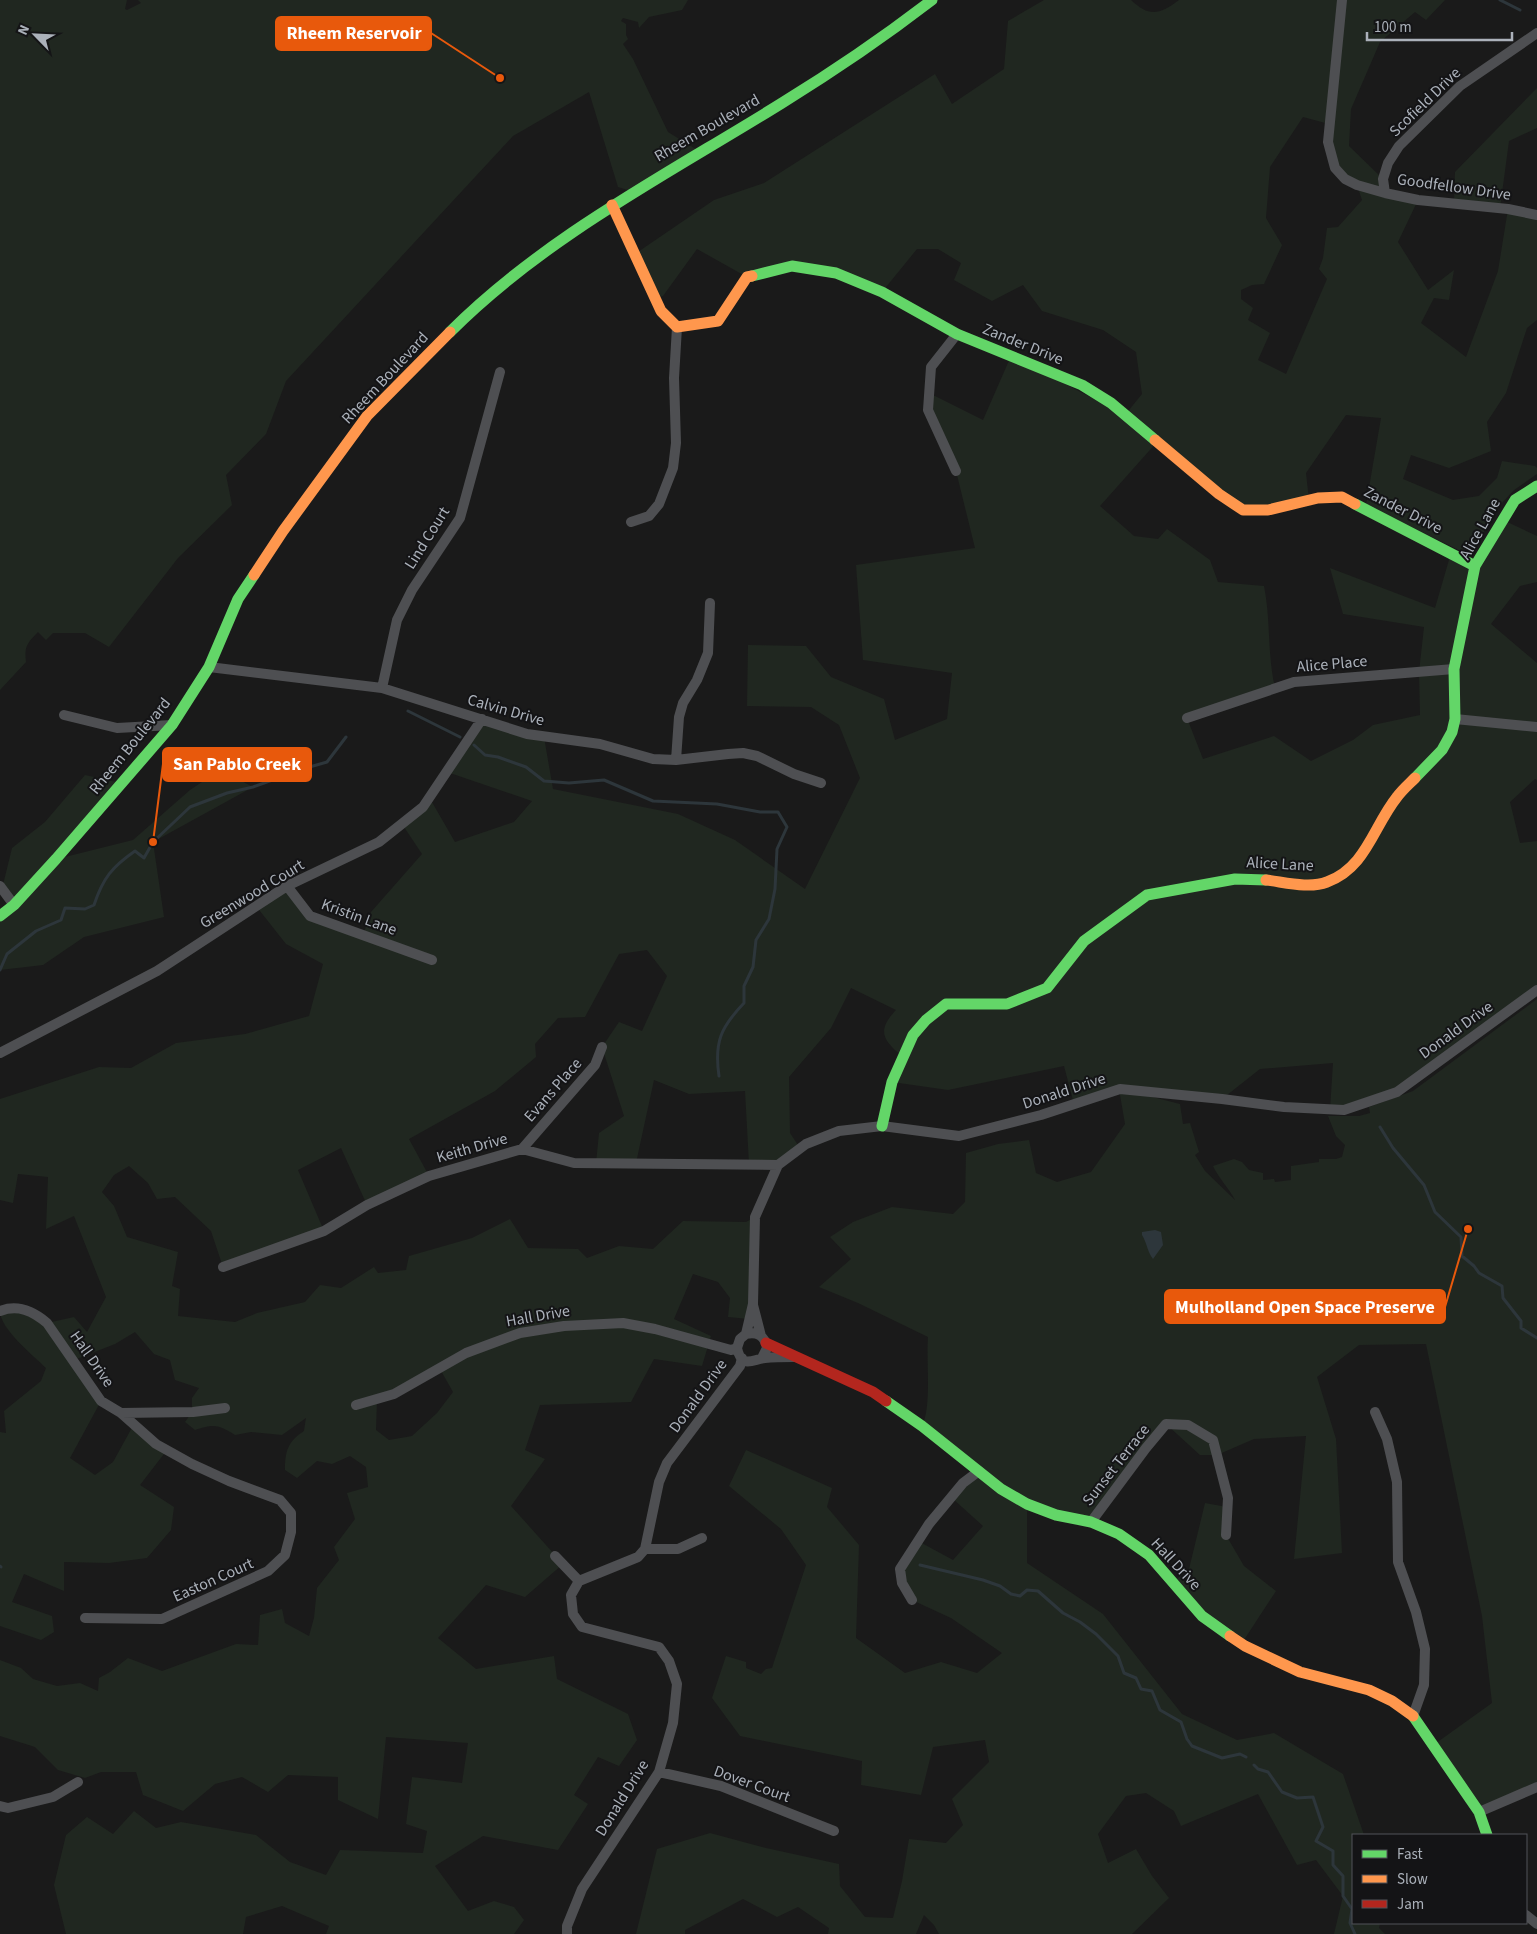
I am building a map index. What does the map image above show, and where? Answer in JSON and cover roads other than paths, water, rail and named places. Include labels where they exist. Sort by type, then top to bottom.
[{"type":"street","name":"Rheem Boulevard","points":[[0,916],[14,905],[56,859],[172,725],[209,667],[238,599],[283,531],[367,416],[473,309],[525,266],[612,205],[784,102],[902,23],[932,0]]},
{"type":"street","name":"Goodfellow Drive","points":[[1342,0],[1328,142],[1334,168],[1345,179],[1357,185],[1385,193],[1418,200],[1508,209],[1537,215]]},
{"type":"street","name":"Scofield Drive","points":[[1385,193],[1383,180],[1388,163],[1399,146],[1460,86],[1537,33]]},
{"type":"street","points":[[612,205],[661,311],[677,327],[674,378],[676,443],[673,468],[659,504],[649,516],[631,522]]},
{"type":"street","name":"Zander Drive","points":[[677,327],[718,320],[747,277],[792,266],[836,273],[882,292],[957,334],[1082,385],[1111,403],[1219,494],[1244,510],[1268,510],[1318,498],[1342,497],[1475,566]]},
{"type":"street","points":[[956,471],[928,410],[931,366],[957,334]]},
{"type":"street","name":"Lind Court","points":[[382,688],[397,620],[412,590],[460,518],[500,372]]},
{"type":"street","name":"Alice Lane","points":[[882,1126],[892,1082],[912,1035],[926,1020],[946,1004],[1007,1004],[1047,988],[1084,941],[1147,895],[1235,878],[1301,884],[1327,882],[1350,869],[1362,856],[1396,798],[1442,750],[1452,732],[1455,719],[1454,669],[1475,566],[1515,500],[1537,486]]},
{"type":"street","points":[[676,760],[679,717],[683,703],[697,680],[708,653],[710,603]]},
{"type":"street","name":"Calvin Drive","points":[[209,667],[382,688],[526,734],[600,744],[653,759],[676,760],[744,753],[757,756],[794,774],[821,783]]},
{"type":"street","name":"Alice Place","points":[[1187,718],[1294,682],[1454,669]]},
{"type":"street","points":[[64,715],[117,728],[172,725]]},
{"type":"street","name":"Greenwood Court","points":[[0,1052],[157,971],[287,886],[379,842],[423,806],[482,719]]},
{"type":"street","points":[[1455,719],[1537,728]]},
{"type":"street","points":[[0,886],[14,905]]},
{"type":"street","name":"Kristin Lane","points":[[287,886],[310,916],[432,960]]},
{"type":"street","name":"Donald Drive","points":[[778,1165],[806,1144],[839,1131],[882,1126],[958,1136],[1041,1115],[1120,1089],[1284,1107],[1344,1110],[1397,1092],[1537,990]]},
{"type":"street","name":"Evans Place","points":[[522,1149],[595,1065],[602,1047]]},
{"type":"street","name":"Keith Drive","points":[[223,1267],[324,1231],[367,1205],[429,1176],[522,1149],[574,1163],[778,1165]]},
{"type":"street","points":[[746,1334],[753,1304],[756,1217],[778,1165]]},
{"type":"street","points":[[753,1304],[764,1339],[766,1352],[762,1358],[753,1362],[742,1358],[737,1348],[740,1339],[751,1332],[764,1339]]},
{"type":"street","name":"Hall Drive","points":[[0,1311],[8,1308],[22,1308],[36,1313],[47,1323],[101,1401],[121,1413]]},
{"type":"street","name":"Hall Drive","points":[[356,1405],[394,1394],[411,1386],[466,1353],[520,1333],[564,1326],[623,1323],[655,1329],[731,1350],[737,1348]]},
{"type":"street","name":"Hall Drive","points":[[764,1339],[797,1357],[872,1392],[922,1426],[1001,1489],[1026,1504],[1056,1515],[1091,1522],[1119,1534],[1149,1555],[1202,1616],[1245,1646],[1300,1672],[1369,1690],[1392,1701],[1412,1716],[1479,1812],[1487,1834]]},
{"type":"street","name":"Hall Drive","points":[[762,1358],[797,1357]]},
{"type":"street","name":"Donald Drive","points":[[645,1549],[658,1482],[667,1463],[740,1366],[742,1358]]},
{"type":"street","points":[[121,1413],[192,1412],[225,1408]]},
{"type":"street","points":[[1375,1412],[1386,1435],[1397,1482],[1398,1562],[1416,1612],[1425,1649],[1424,1685],[1412,1716]]},
{"type":"street","name":"Easton Court","points":[[85,1618],[162,1619],[268,1571],[285,1554],[291,1532],[290,1513],[280,1500],[228,1482],[192,1464],[156,1444],[121,1413]]},
{"type":"street","name":"Sunset Terrace","points":[[1091,1522],[1166,1424],[1188,1425],[1213,1440],[1228,1498],[1226,1535]]},
{"type":"street","points":[[912,1600],[902,1583],[900,1569],[929,1524],[963,1483],[979,1471]]},
{"type":"street","points":[[555,1556],[579,1581],[638,1557],[645,1549],[678,1549],[702,1538]]},
{"type":"street","name":"Donald Drive","points":[[567,1934],[567,1926],[582,1889],[659,1772],[673,1722],[677,1684],[669,1661],[659,1647],[582,1627],[573,1614],[570,1595],[579,1581]]},
{"type":"street","name":"Dover Court","points":[[659,1772],[721,1786],[834,1831]]},
{"type":"street","points":[[0,1806],[8,1808],[53,1797],[78,1782]]},
{"type":"street","points":[[1479,1812],[1537,1787]]},
{"type":"street","points":[[1527,1916],[1537,1924]]},
{"type":"waterway","points":[[1500,0],[1520,10]]},
{"type":"waterway","points":[[408,711],[460,737]]},
{"type":"waterway","points":[[0,970],[7,954],[36,931],[61,920],[65,908],[85,909],[94,905],[101,887],[114,868],[135,851],[144,858],[153,842],[190,807],[227,793],[253,787],[327,762],[346,737]]},
{"type":"waterway","points":[[474,745],[485,755],[498,757],[526,767],[544,781],[569,783],[604,780],[653,801],[717,804],[760,812],[778,812],[787,827],[777,849],[775,889],[769,919],[756,940],[753,967],[744,986],[744,1003],[730,1020],[721,1036],[718,1054],[719,1076]]},
{"type":"waterway","points":[[1380,1127],[1393,1148],[1424,1185],[1435,1212],[1461,1237],[1462,1256],[1479,1273],[1502,1286],[1503,1298],[1521,1321],[1521,1328],[1537,1338]]},
{"type":"waterway","points":[[920,1565],[983,1580],[1000,1586],[1011,1594],[1020,1596],[1027,1590],[1038,1591],[1063,1613],[1080,1622],[1096,1634],[1118,1656],[1124,1673],[1136,1678],[1141,1689],[1152,1691],[1160,1710],[1181,1722],[1187,1739],[1192,1746],[1222,1758],[1240,1754],[1246,1757]]},
{"type":"waterway","points":[[1254,1765],[1258,1769],[1268,1772],[1282,1792],[1297,1798],[1313,1797],[1323,1827],[1316,1841],[1333,1851],[1333,1865],[1343,1876],[1343,1896],[1352,1909],[1350,1923],[1355,1934]]},
{"type":"place","name":"Rheem Reservoir","points":[[500,78]]},
{"type":"place","name":"San Pablo Creek","points":[[153,842]]},
{"type":"place","name":"Mulholland Open Space Preserve","points":[[1468,1229]]}]
